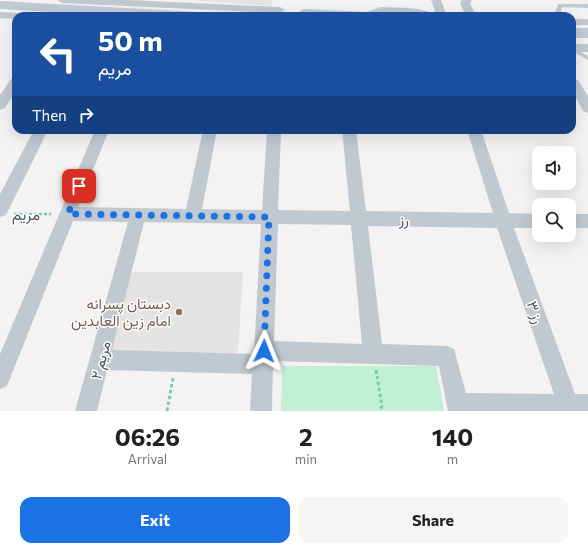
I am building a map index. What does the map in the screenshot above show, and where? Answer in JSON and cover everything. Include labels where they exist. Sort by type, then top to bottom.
[{"type":"main road","points":[[0,5],[126,12]]},
{"type":"main road","points":[[576,33],[588,33]]},
{"type":"street","points":[[62,0],[280,9]]},
{"type":"street","points":[[340,0],[341,12]]},
{"type":"street","points":[[436,0],[440,12]]},
{"type":"street","points":[[467,0],[465,3],[468,12]]},
{"type":"street","points":[[376,12],[381,10],[422,12]]},
{"type":"street","points":[[0,15],[12,16]]},
{"type":"street","points":[[576,22],[588,22]]},
{"type":"street","points":[[576,48],[588,48]]},
{"type":"street","points":[[0,105],[12,87]]},
{"type":"street","points":[[580,89],[588,108]]},
{"type":"street","points":[[4,212],[39,134]]},
{"type":"street","points":[[0,379],[100,134]]},
{"type":"street","points":[[193,216],[209,134]]},
{"type":"street","points":[[260,411],[264,358],[274,134]]},
{"type":"street","points":[[349,134],[374,354]]},
{"type":"street","name":"رز ۳","points":[[476,135],[503,220],[578,405]]},
{"type":"street","points":[[68,214],[269,217]]},
{"type":"street","name":"مریم ۲","points":[[86,411],[138,215]]},
{"type":"street","name":"رز","points":[[269,217],[532,220]]},
{"type":"street","points":[[576,221],[588,221]]},
{"type":"street","points":[[100,360],[176,362],[374,354],[447,356],[458,408],[578,405]]},
{"type":"lane","points":[[558,12],[560,5],[588,6]]},
{"type":"lane","points":[[576,50],[588,58]]},
{"type":"path","name":"مریم","points":[[4,212],[68,214]]},
{"type":"path","points":[[374,354],[382,406],[380,411]]},
{"type":"path","points":[[167,411],[176,362]]},
{"type":"shaded area","points":[[187,0],[272,0],[272,6]]},
{"type":"shaded area","name":"دبستان پسرانه امام زین العابدین","points":[[129,272],[243,272],[238,351],[229,358],[107,355]]},
{"type":"green space","points":[[282,366],[436,366],[444,411],[281,411]]},
{"type":"place","name":"دبستان پسرانه امام زین العابدین","points":[[179,312]]},
{"type":"route","points":[[79,186],[68,214],[269,217],[264,351]]}]
